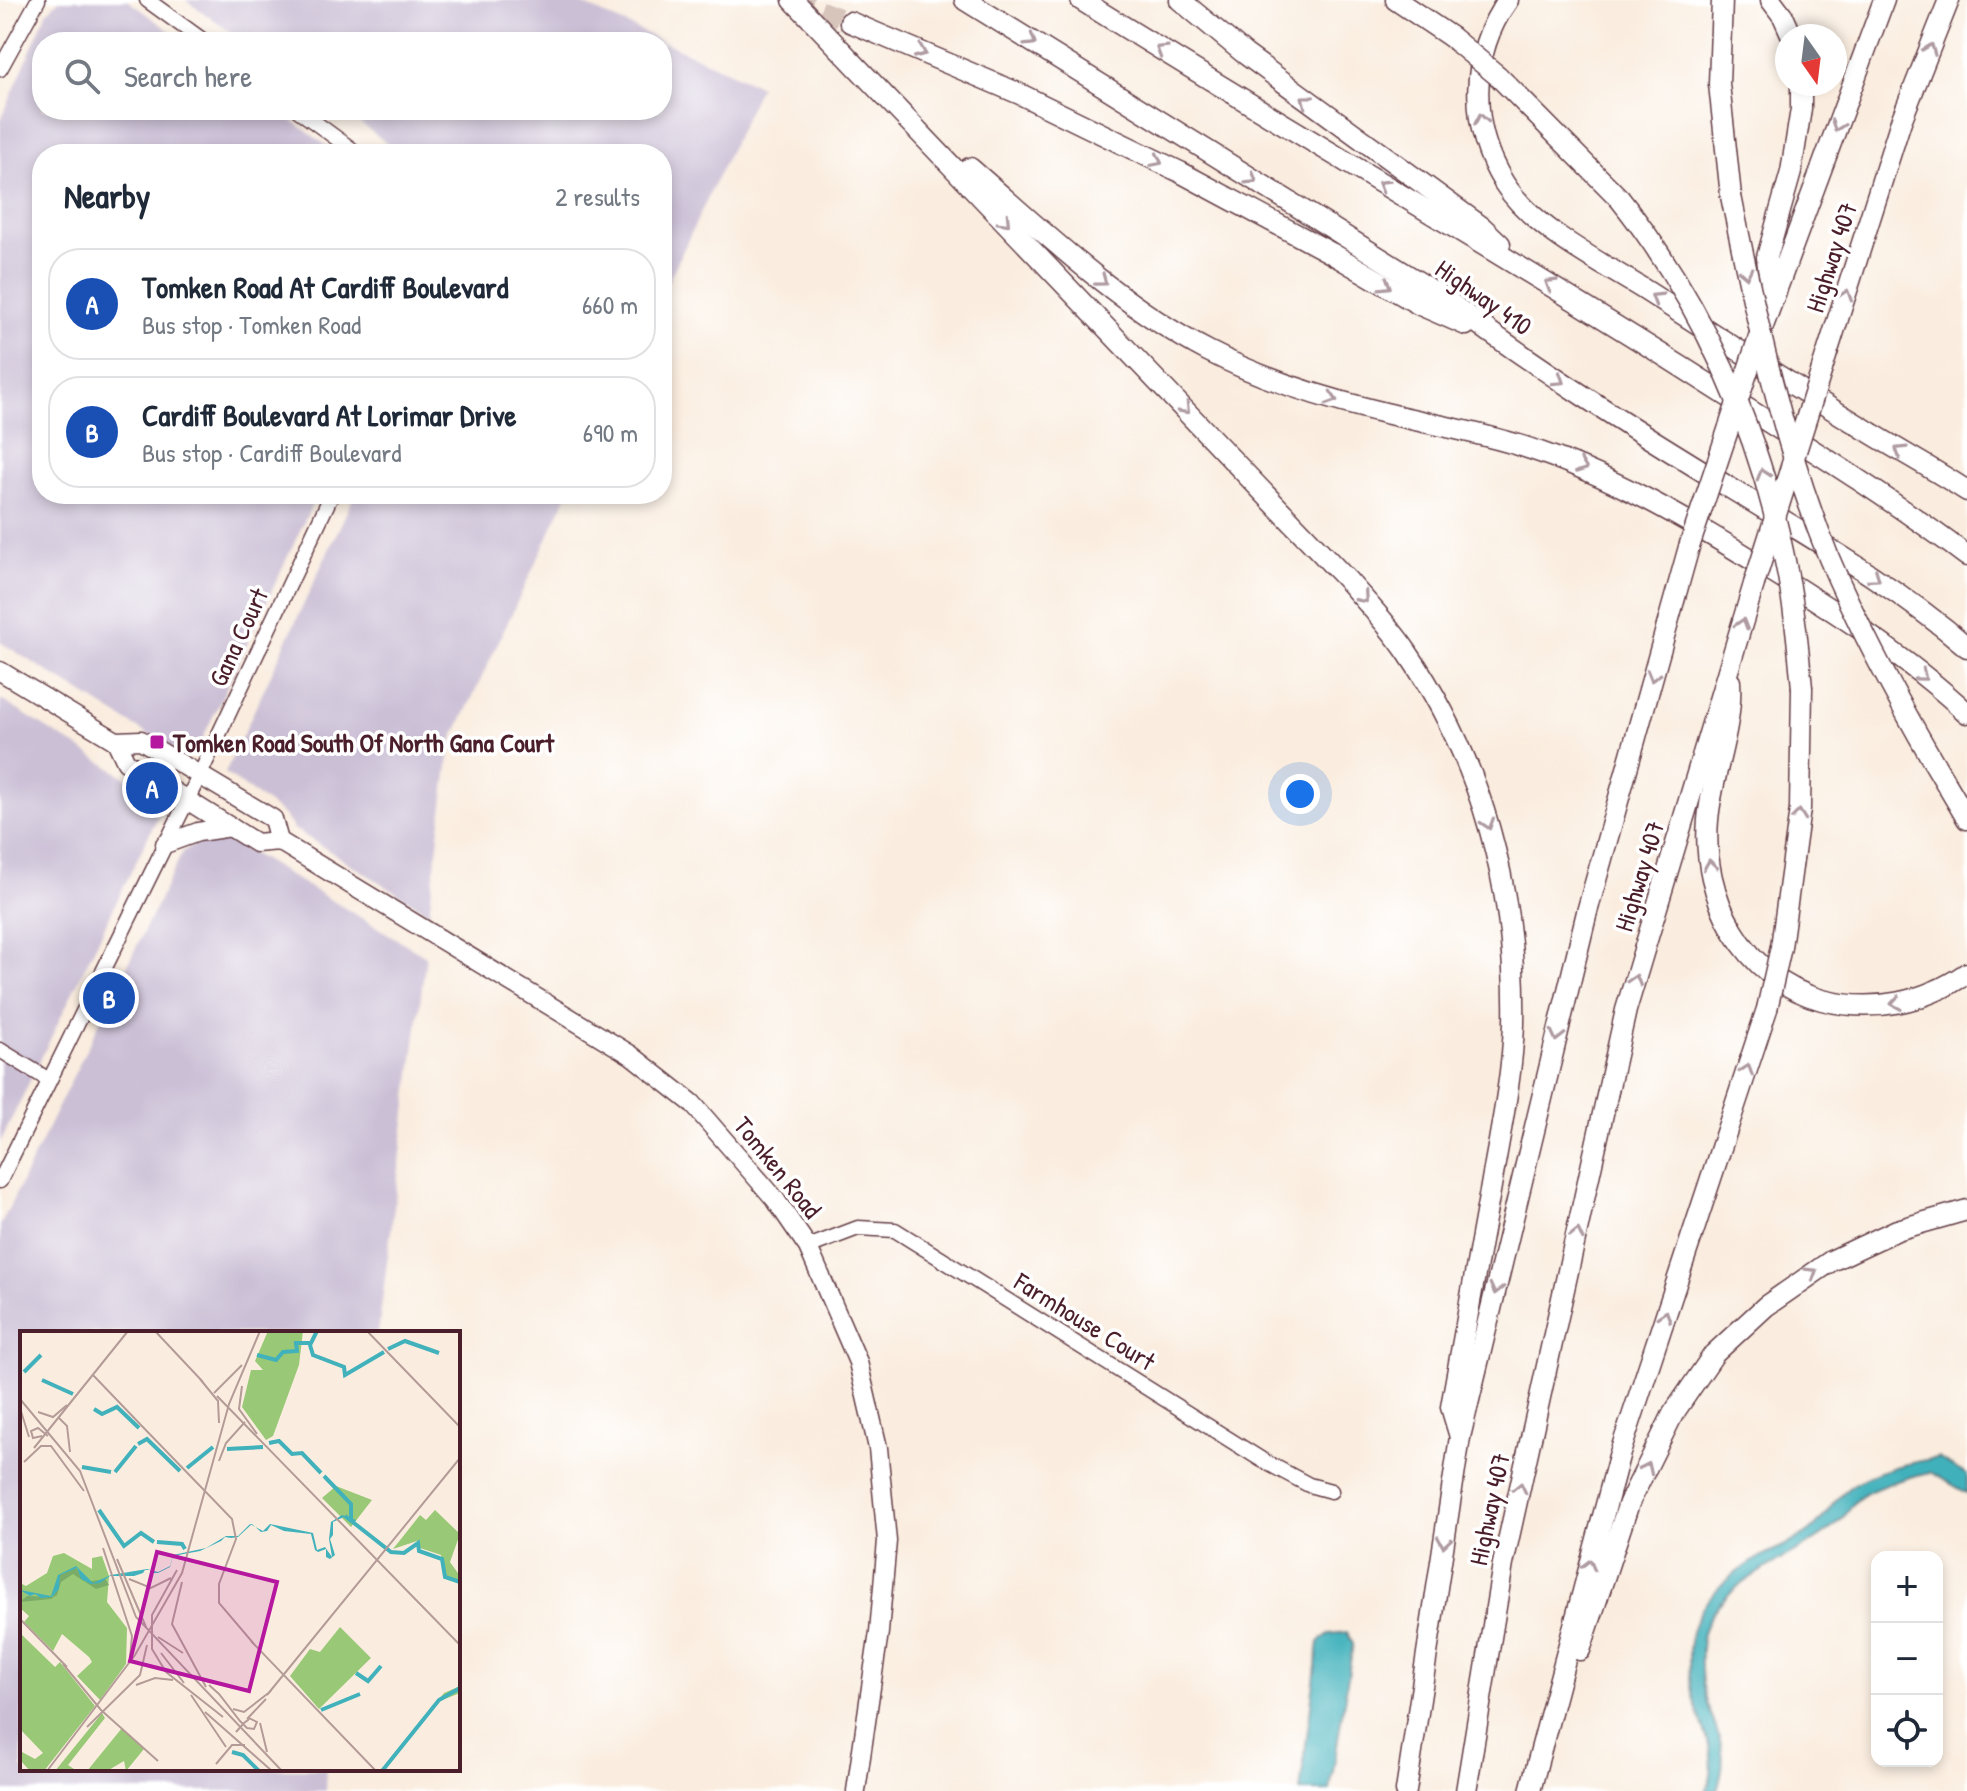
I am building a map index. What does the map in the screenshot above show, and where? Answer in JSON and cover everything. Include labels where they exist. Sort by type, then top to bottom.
[{"type":"highway","points":[[793,0],[1349,582],[1406,652],[1455,737],[1476,785],[1494,840],[1506,898],[1513,967],[1514,1027],[1508,1088],[1451,1407],[1460,1437]]},
{"type":"highway","name":"Highway 410","points":[[965,0],[1441,296],[1494,337],[1640,433],[1872,575],[1967,647]]},
{"type":"highway","name":"Highway 410","points":[[1081,0],[1523,267],[1867,485],[1967,556]]},
{"type":"highway","points":[[1180,0],[1245,54],[1482,227],[1523,267]]},
{"type":"highway","points":[[1396,0],[1451,37],[1498,76],[1619,198],[1642,227],[1693,310],[1747,425],[1772,505],[1785,560],[1802,688],[1800,809],[1781,947],[1767,1009],[1619,1456],[1530,1791]]},
{"type":"highway","points":[[1508,0],[1481,55],[1478,100],[1486,145],[1505,185],[1519,201],[1553,231],[1967,491]]},
{"type":"highway","points":[[1722,0],[1719,84],[1731,196],[1768,366],[1799,473],[1829,558],[1864,636],[1967,819]]},
{"type":"highway","points":[[1771,0],[1787,24]]},
{"type":"highway","name":"Highway 407","points":[[1406,1791],[1460,1437],[1587,912],[1689,547],[1759,337],[1884,0]]},
{"type":"highway","name":"Highway 407","points":[[1466,1791],[1503,1564],[1626,1010],[1754,584],[1901,121],[1949,0]]},
{"type":"highway","points":[[850,22],[1020,94],[1180,172],[1420,305],[1494,337]]},
{"type":"highway","points":[[1772,304],[1767,257],[1791,172],[1800,96]]},
{"type":"highway","points":[[912,125],[940,142],[1088,270],[1141,310],[1198,345],[1293,387],[1371,410],[1520,446],[1587,468],[1627,487],[1830,608],[1909,665],[1967,713]]},
{"type":"highway","points":[[1729,666],[1731,706],[1708,819],[1708,851],[1716,895],[1726,920],[1742,945],[1766,970],[1800,992],[1851,1005],[1892,1004],[1917,999],[1944,988],[1967,973]]},
{"type":"highway","points":[[1555,1694],[1573,1670],[1629,1503],[1673,1414],[1714,1354],[1766,1306],[1831,1261],[1897,1230],[1967,1210]]},
{"type":"main road","name":"Tomken Road","points":[[0,671],[116,741],[141,740],[273,819],[279,841]]},
{"type":"main road","name":"Tomken Road","points":[[116,741],[126,762],[256,843],[279,841],[631,1055],[692,1103],[775,1199],[808,1247],[858,1362],[878,1448],[887,1541],[879,1632],[856,1791]]},
{"type":"main road","points":[[165,844],[198,832],[231,827]]},
{"type":"street","points":[[0,69],[38,0]]},
{"type":"street","points":[[147,0],[191,32]]},
{"type":"street","points":[[312,120],[344,144]]},
{"type":"street","name":"Gana Court","points":[[0,1181],[187,800],[327,504]]},
{"type":"street","points":[[0,1050],[49,1080]]},
{"type":"street","name":"Farmhouse Court","points":[[808,1247],[858,1228],[895,1230],[1262,1460],[1309,1485],[1331,1491]]},
{"type":"shaded area","points":[[59,0],[127,0],[171,32],[38,32],[47,12]]},
{"type":"shaded area","points":[[185,0],[573,0],[643,32],[231,32]]},
{"type":"shaded area","points":[[672,46],[760,86],[672,274],[672,144],[388,144],[356,120],[672,120]]},
{"type":"shaded area","points":[[32,47],[32,120],[292,120],[324,144],[32,144],[32,504],[312,504],[201,742],[173,750],[0,642],[0,122]]},
{"type":"shaded area","points":[[350,504],[563,504],[451,743],[429,913],[294,829],[284,815],[225,773]]},
{"type":"shaded area","points":[[0,699],[151,793],[158,816],[0,1143]]},
{"type":"shaded area","points":[[206,838],[229,840],[426,956],[378,1331],[20,1331],[20,1771],[327,1771],[325,1791],[0,1791],[0,1226],[183,851]]},
{"type":"water","points":[[1938,1458],[1967,1475],[1967,1493],[1930,1472],[1875,1489],[1857,1500],[1838,1523],[1820,1537],[1754,1575],[1717,1606],[1706,1626],[1701,1668],[1723,1760],[1717,1791],[1706,1791],[1712,1767],[1711,1756],[1692,1692],[1689,1654],[1692,1633],[1704,1606],[1736,1573],[1810,1531],[1841,1494],[1856,1483],[1890,1468]]},
{"type":"water","points":[[1347,1632],[1353,1644],[1330,1791],[1300,1791],[1319,1642],[1329,1634]]},
{"type":"tunnel","points":[[792,0],[850,22]]},
{"type":"place","name":"Tomken Road South Of North Gana Court","points":[[157,742]]},
{"type":"place","name":"Tomken Road At Cardiff Boulevard","points":[[152,788]]},
{"type":"place","name":"Cardiff Boulevard At Lorimar Drive","points":[[109,998]]}]
